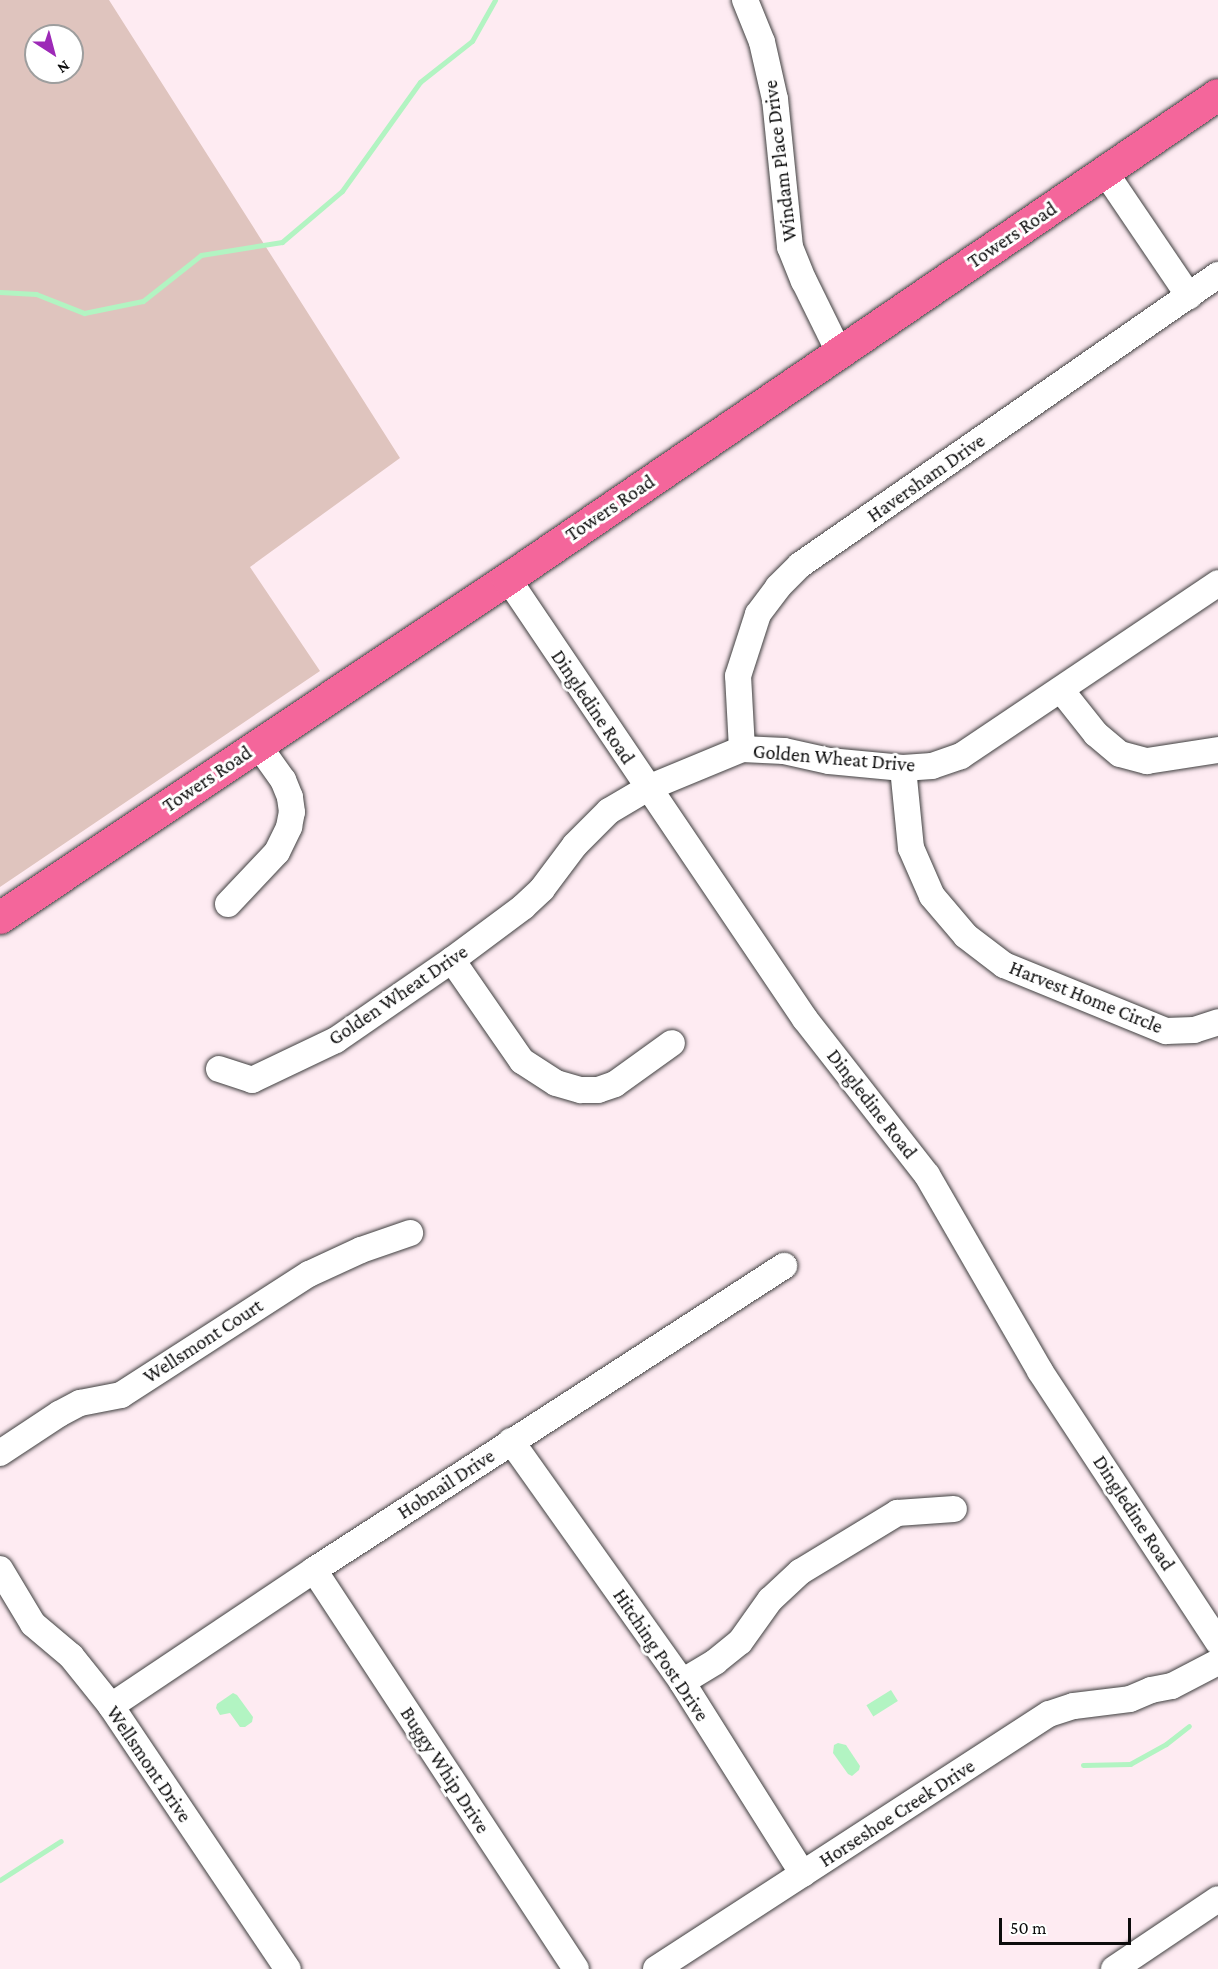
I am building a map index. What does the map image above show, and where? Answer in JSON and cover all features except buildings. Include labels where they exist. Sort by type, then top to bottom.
[{"type":"main road","name":"Towers Road","points":[[0,918],[507,579],[1218,95]]},
{"type":"street","name":"Windam Place Drive","points":[[745,0],[762,42],[775,99],[790,246],[804,281],[839,352]]},
{"type":"street","points":[[1104,172],[1189,296]]},
{"type":"street","name":"Haversham Drive","points":[[742,749],[738,676],[758,614],[777,587],[800,566],[1218,274]]},
{"type":"street","name":"Dingledine Road","points":[[507,579],[805,1019],[927,1175],[1040,1371],[1218,1648]]},
{"type":"street","name":"Golden Wheat Drive","points":[[219,1069],[252,1080],[336,1040],[452,960],[523,907],[542,889],[575,845],[609,811],[648,788],[742,749],[783,751],[829,761],[903,768],[932,765],[960,756],[1218,583]]},
{"type":"street","points":[[1061,690],[1096,734],[1120,754],[1147,761],[1218,750]]},
{"type":"street","points":[[228,904],[278,852],[290,827],[292,812],[290,797],[271,762],[258,745]]},
{"type":"street","name":"Harvest Home Circle","points":[[903,768],[911,848],[932,896],[966,936],[1004,965],[1166,1031],[1194,1030],[1218,1022]]},
{"type":"street","points":[[452,960],[522,1061],[541,1076],[556,1083],[581,1090],[598,1090],[615,1084],[672,1043]]},
{"type":"street","name":"Wellsmont Court","points":[[0,1453],[59,1414],[80,1403],[121,1395],[309,1274],[362,1250],[410,1233]]},
{"type":"street","name":"Hobnail Drive","points":[[111,1706],[511,1441],[784,1266]]},
{"type":"street","name":"Hitching Post Drive","points":[[511,1441],[682,1682],[803,1874]]},
{"type":"street","points":[[682,1682],[715,1662],[740,1642],[770,1600],[800,1572],[897,1513],[954,1509]]},
{"type":"street","name":"Wellsmont Drive","points":[[0,1569],[33,1624],[71,1656],[111,1706],[288,1969]]},
{"type":"street","name":"Buggy Whip Drive","points":[[314,1570],[576,1969]]},
{"type":"street","name":"Horseshoe Creek Drive","points":[[656,1969],[1049,1714],[1074,1707],[1130,1699],[1151,1690],[1172,1686],[1218,1648]]},
{"type":"street","points":[[1114,1969],[1218,1899]]},
{"type":"shaded area","points":[[0,0],[109,0],[400,458],[250,567],[320,671],[0,887]]},
{"type":"shaded area","points":[[891,1690],[898,1701],[873,1716],[866,1705]]},
{"type":"shaded area","points":[[233,1693],[253,1717],[252,1722],[245,1727],[240,1727],[230,1713],[220,1715],[216,1708],[217,1704]]},
{"type":"shaded area","points":[[838,1743],[846,1745],[860,1766],[852,1776],[848,1774],[833,1753],[834,1745]]},
{"type":"waterway","points":[[0,292],[36,294],[84,313],[143,301],[201,255],[282,242],[342,191],[420,82],[472,41],[495,0]]},
{"type":"waterway","points":[[1083,1765],[1130,1764],[1166,1744],[1189,1726]]},
{"type":"waterway","points":[[0,1880],[61,1841]]}]
